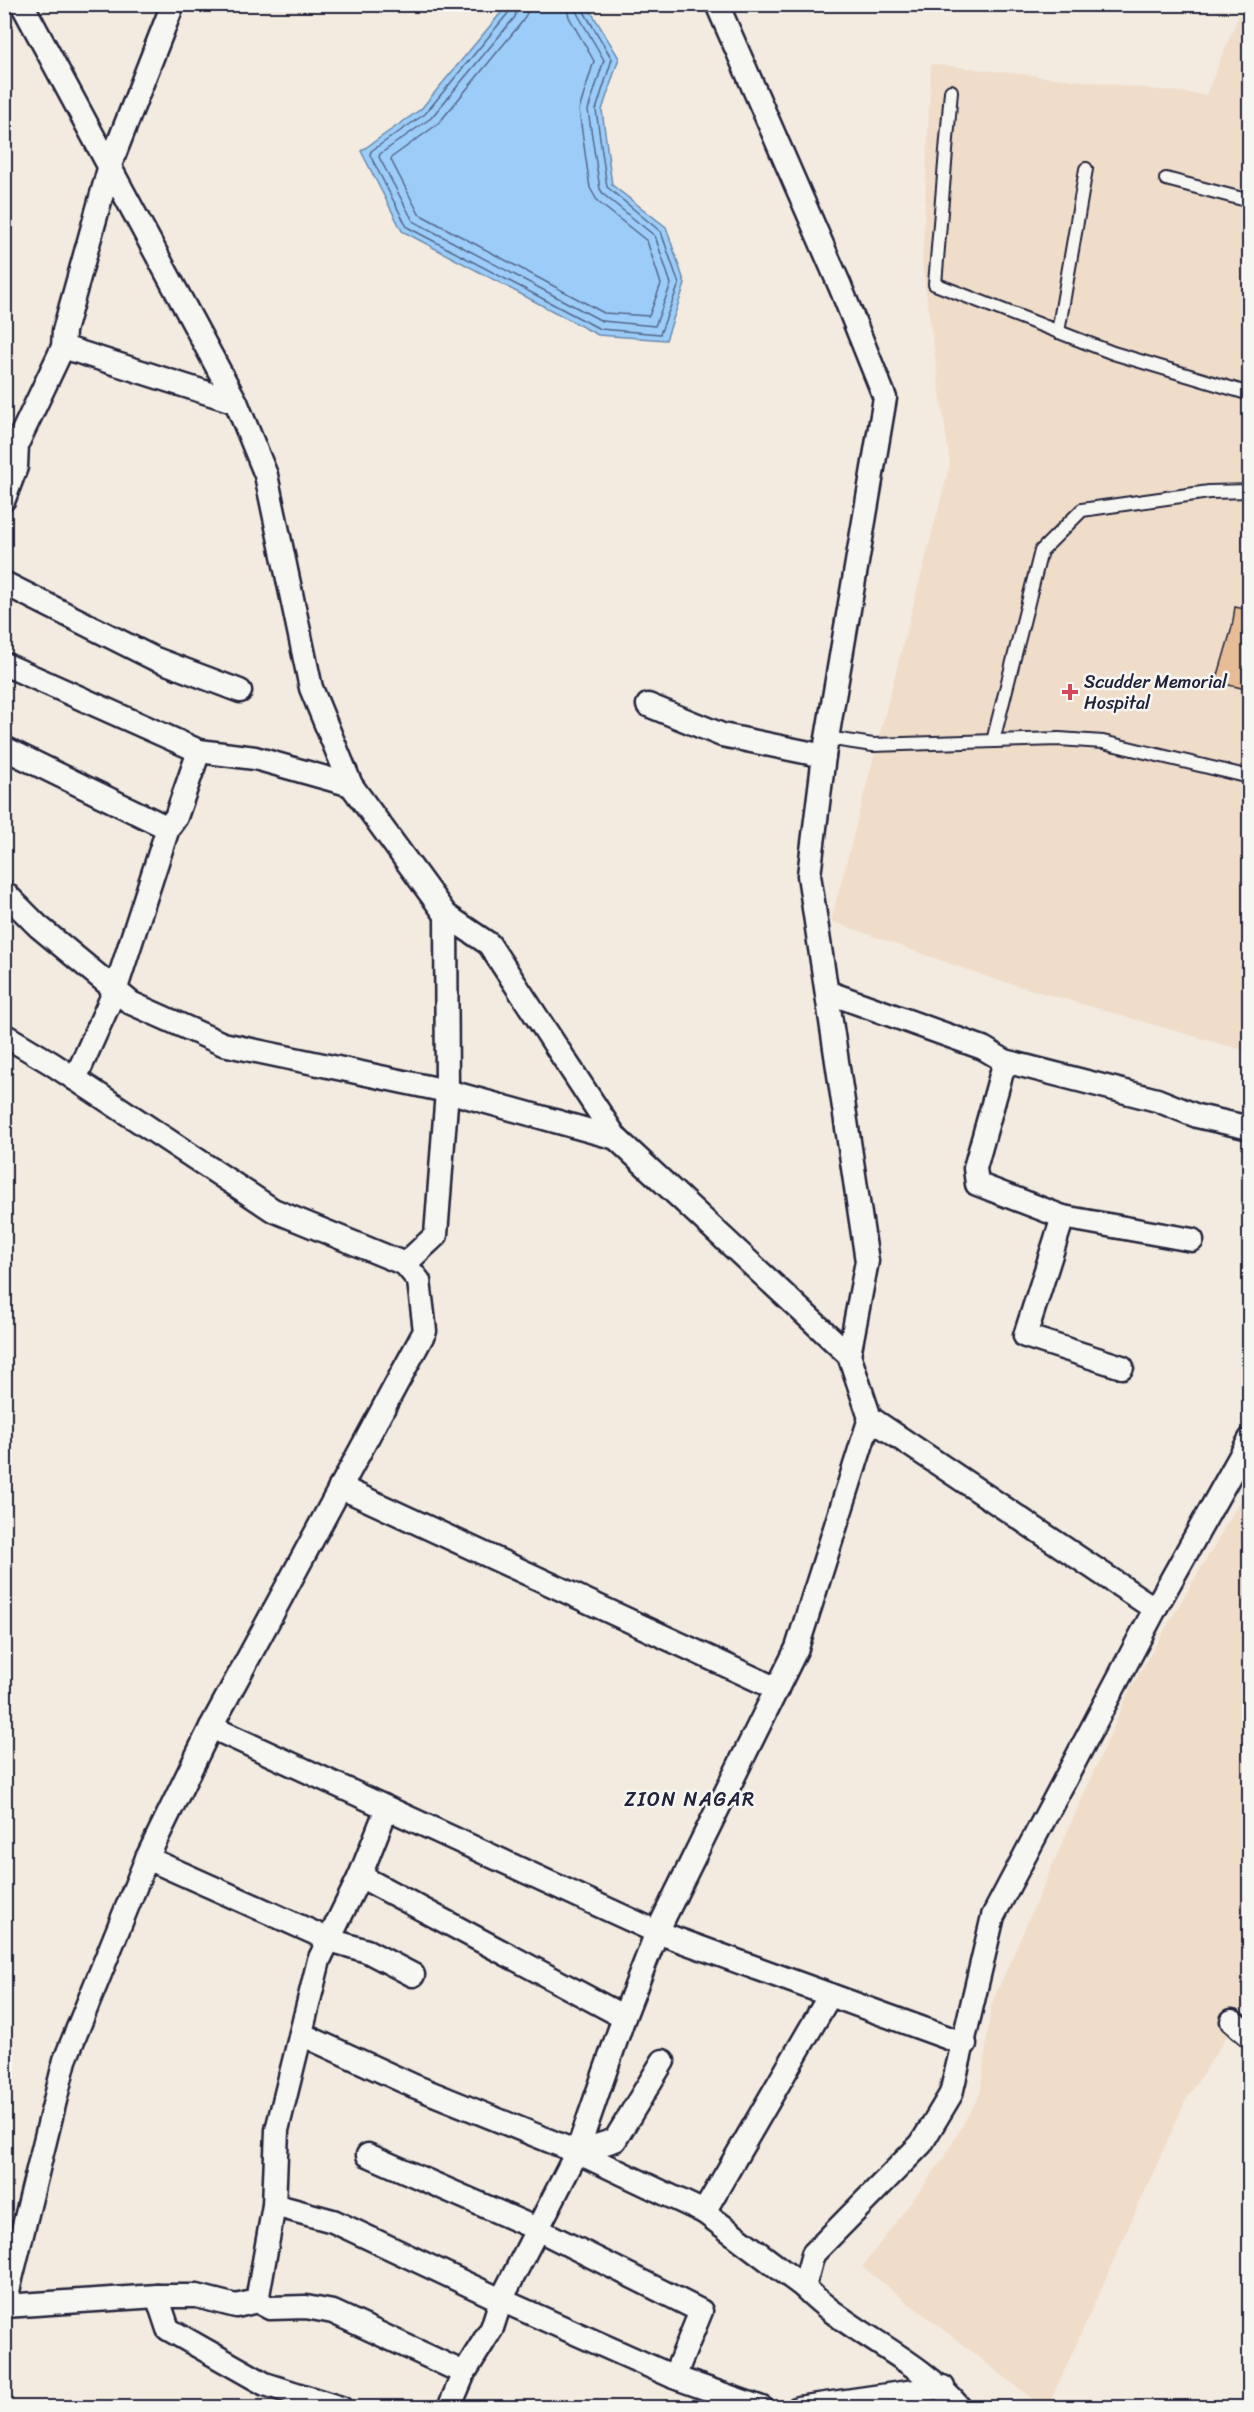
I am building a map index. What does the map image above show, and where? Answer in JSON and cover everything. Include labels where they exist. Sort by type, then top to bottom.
[{"type":"street","points":[[22,4],[236,402],[266,475],[311,688],[351,785],[446,915],[489,944],[615,1138],[849,1355],[870,1418],[797,1648],[657,1932],[624,2017],[577,2152],[501,2300],[492,2328],[464,2373],[449,2408]]},
{"type":"street","points":[[4,499],[16,467],[11,442],[63,347],[64,331],[110,165],[173,4]]},
{"type":"street","points":[[717,4],[840,286],[885,398],[826,747],[809,875],[867,1261],[849,1355]]},
{"type":"street","points":[[63,347],[236,402]]},
{"type":"street","points":[[4,583],[153,658],[240,691]]},
{"type":"street","points":[[4,664],[199,752],[255,758],[351,785]]},
{"type":"street","points":[[648,705],[722,735],[826,747]]},
{"type":"street","points":[[4,748],[168,828]]},
{"type":"street","points":[[75,1079],[116,988],[168,828],[176,817],[199,752]]},
{"type":"street","points":[[4,892],[38,926],[116,988],[131,1003],[223,1044],[447,1091],[615,1138]]},
{"type":"street","points":[[405,1264],[436,1235],[447,1091],[446,915]]},
{"type":"street","points":[[827,993],[983,1048],[1005,1061],[1157,1100],[1197,1116],[1250,1128]]},
{"type":"street","points":[[4,1035],[75,1079],[273,1210],[405,1264],[419,1281],[424,1331],[211,1727],[147,1858],[65,2060],[4,2306],[157,2296],[197,2296],[236,2306],[257,2301],[270,2308],[306,2307],[333,2312],[464,2373]]},
{"type":"street","points":[[1005,1061],[975,1168],[977,1184],[1063,1216],[1192,1240]]},
{"type":"street","points":[[1063,1216],[1026,1336],[1122,1367]]},
{"type":"street","points":[[870,1418],[1155,1609]]},
{"type":"street","points":[[804,2287],[813,2254],[921,2144],[951,2094],[965,2044],[993,1916],[1155,1609],[1250,1439]]},
{"type":"street","points":[[340,1487],[777,1689]]},
{"type":"street","points":[[211,1727],[657,1932],[965,2044]]},
{"type":"street","points":[[257,2301],[274,2205],[278,2130],[319,1960],[360,1876],[387,1808]]},
{"type":"street","points":[[147,1858],[330,1940],[367,1951],[413,1975]]},
{"type":"street","points":[[360,1876],[624,2017]]},
{"type":"street","points":[[704,2212],[830,1995]]},
{"type":"street","points":[[1232,2022],[1250,2036]]},
{"type":"street","points":[[301,2034],[414,2086],[577,2152],[704,2212],[804,2287],[822,2305],[942,2387],[960,2408]]},
{"type":"street","points":[[577,2152],[615,2140],[663,2061]]},
{"type":"street","points":[[368,2155],[537,2229],[701,2311],[674,2377]]},
{"type":"street","points":[[274,2205],[333,2221],[501,2300],[674,2377],[762,2408]]},
{"type":"street","points":[[157,2296],[168,2329],[265,2384],[341,2408]]},
{"type":"street","points":[[798,2408],[942,2387]]},
{"type":"lane","points":[[951,91],[935,284],[1113,353],[1250,394]]},
{"type":"lane","points":[[1058,332],[1086,169]]},
{"type":"lane","points":[[1166,179],[1250,201]]},
{"type":"lane","points":[[993,741],[1041,550],[1082,510],[1209,492],[1250,491]]},
{"type":"lane","points":[[826,747],[1059,739],[1103,742],[1250,777]]},
{"type":"shaded area","name":"Scudder Memorial Hospital","points":[[1243,5],[1249,5],[1249,1052],[987,977],[831,921],[950,464],[922,265],[931,64],[1206,95]]},
{"type":"shaded area","points":[[1249,1486],[1249,2001],[1185,2102],[1048,2407],[1043,2407],[862,2267],[944,2158],[980,2094],[991,2005],[1130,1689]]},
{"type":"water","points":[[504,5],[587,5],[619,58],[602,110],[612,185],[666,227],[685,284],[666,340],[598,335],[402,231],[361,151],[421,109],[505,8]]},
{"type":"building","points":[[1235,607],[1250,610],[1250,690],[1216,682],[1232,627]]},
{"type":"place","name":"Scudder Memorial Hospital","points":[[1070,692]]},
{"type":"district","name":"ZION NAGAR","points":[[690,1799]]}]
